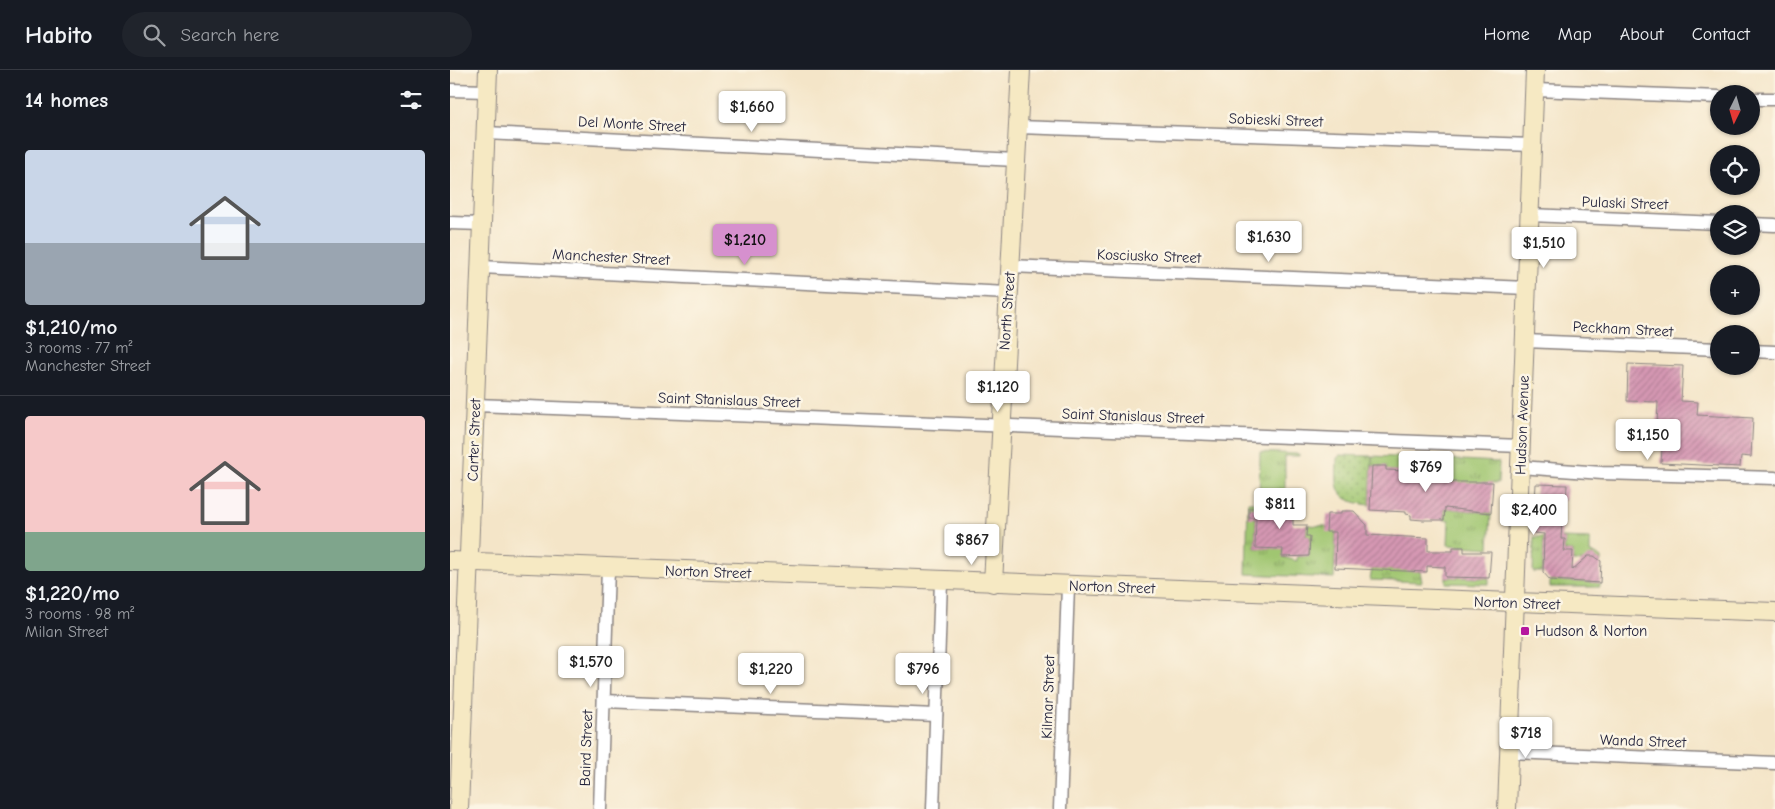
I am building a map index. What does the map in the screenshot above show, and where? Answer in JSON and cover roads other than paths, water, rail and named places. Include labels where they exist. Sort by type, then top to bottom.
[{"type":"main road","name":"Carter Street","points":[[459,809],[488,70]]},
{"type":"main road","name":"North Street","points":[[993,583],[1000,427],[1021,70]]},
{"type":"main road","name":"Hudson Avenue","points":[[1507,809],[1535,70]]},
{"type":"main road","name":"Norton Street","points":[[450,561],[1775,612]]},
{"type":"street","points":[[450,90],[487,91]]},
{"type":"street","points":[[1534,90],[1710,97]]},
{"type":"street","points":[[1760,98],[1775,99]]},
{"type":"street","name":"Sobieski Street","points":[[1018,126],[1533,145]]},
{"type":"street","name":"Del Monte Street","points":[[486,132],[1016,160]]},
{"type":"street","name":"Pulaski Street","points":[[1530,215],[1710,223]]},
{"type":"street","points":[[450,222],[482,224]]},
{"type":"street","points":[[1760,224],[1775,225]]},
{"type":"street","name":"Kosciusko Street","points":[[1010,266],[1527,288]]},
{"type":"street","name":"Manchester Street","points":[[481,267],[1008,293]]},
{"type":"street","name":"Peckham Street","points":[[1525,341],[1710,349]]},
{"type":"street","points":[[1760,351],[1775,352]]},
{"type":"street","name":"Saint Stanislaus Street","points":[[475,405],[1521,446]]},
{"type":"street","points":[[1520,467],[1609,473],[1775,478]]},
{"type":"street","name":"Baird Street","points":[[600,809],[608,568]]},
{"type":"street","points":[[933,809],[941,581]]},
{"type":"street","name":"Kilmar Street","points":[[1060,809],[1068,586]]},
{"type":"street","points":[[604,701],[936,715]]},
{"type":"street","name":"Wanda Street","points":[[1510,752],[1775,763]]},
{"type":"place","name":"Hudson & Norton","points":[[1525,631]]}]
